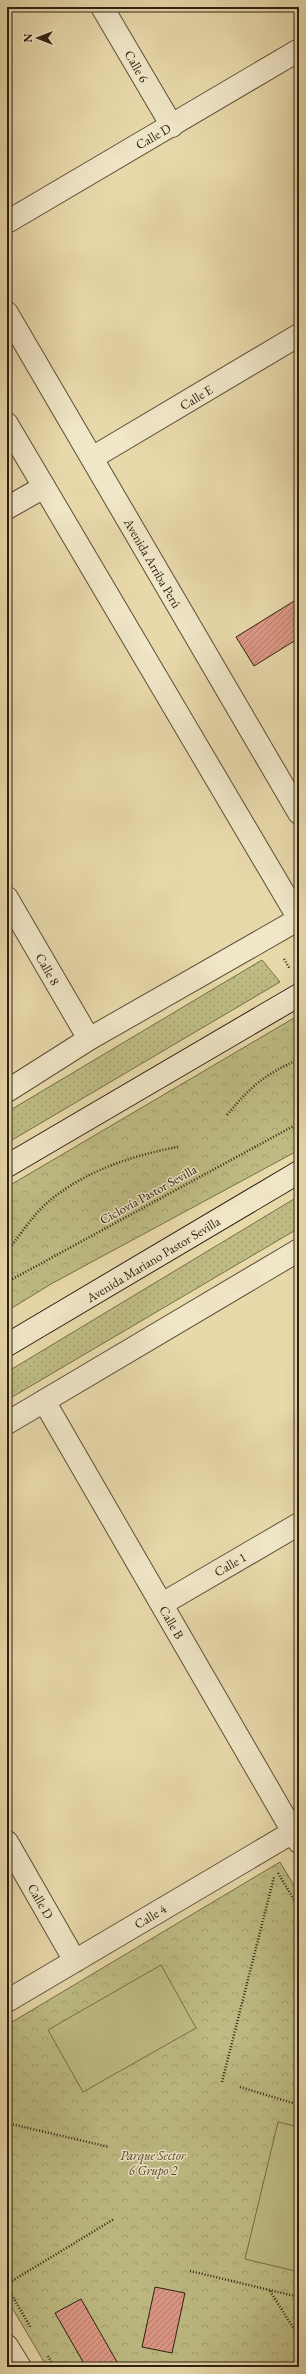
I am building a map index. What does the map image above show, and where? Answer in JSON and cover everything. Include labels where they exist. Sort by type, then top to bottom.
[{"type":"street","name":"Calle 6","points":[[102,7],[172,126]]},
{"type":"street","name":"Calle D","points":[[7,222],[299,50]]},
{"type":"street","name":"Avenida Arriba Perú","points":[[7,313],[299,813]]},
{"type":"street","name":"Calle E","points":[[92,458],[299,335]]},
{"type":"street","points":[[7,424],[299,919],[89,1039],[7,1091]]},
{"type":"street","points":[[7,508],[44,486]]},
{"type":"street","name":"Calle 8","points":[[7,898],[89,1039]]},
{"type":"street","points":[[7,1166],[299,995]]},
{"type":"street","name":"Avenida Mariano Pastor Sevilla","points":[[7,1345],[299,1172]]},
{"type":"street","points":[[7,1423],[299,1250]]},
{"type":"street","name":"Calle B","points":[[44,1401],[296,1837]]},
{"type":"street","name":"Calle 1","points":[[162,1604],[299,1524]]},
{"type":"street","name":"Calle 4","points":[[7,2001],[75,1961],[296,1837]]},
{"type":"street","name":"Calle D","points":[[7,1842],[75,1961]]},
{"type":"street","points":[[7,2346],[20,2367]]},
{"type":"path","points":[[227,1115],[250,1087],[260,1079],[299,1059]]},
{"type":"path","name":"Ciclovía Pastor Sevilla","points":[[7,1282],[299,1123]]},
{"type":"path","points":[[12,1245],[47,1203],[86,1176],[146,1153],[178,1147]]},
{"type":"path","points":[[222,2082],[276,1870],[296,1837]]},
{"type":"path","points":[[240,2086],[299,2105]]},
{"type":"path","points":[[7,2123],[109,2147]]},
{"type":"path","points":[[7,2284],[114,2219]]},
{"type":"path","points":[[190,2271],[299,2297]]},
{"type":"path","points":[[270,2290],[299,2337]]},
{"type":"green space","points":[[262,960],[280,982],[7,1143],[7,1112]]},
{"type":"green space","points":[[299,1015],[299,1150],[51,1284],[7,1311],[7,1187]]},
{"type":"green space","points":[[299,1196],[299,1228],[7,1400],[7,1372]]},
{"type":"green space","name":"Parque Sector 6 Grupo 2","points":[[280,1862],[299,1894],[299,2367],[47,2367],[7,2299],[7,2025]]},
{"type":"green space","points":[[161,1965],[196,2028],[83,2092],[48,2030]]},
{"type":"green space","points":[[278,2122],[299,2127],[299,2272],[245,2259]]},
{"type":"building","points":[[299,598],[299,638],[254,666],[236,637]]},
{"type":"building","points":[[155,2287],[185,2293],[172,2353],[142,2347]]},
{"type":"building","points":[[81,2299],[117,2362],[109,2367],[86,2367],[55,2313]]}]
